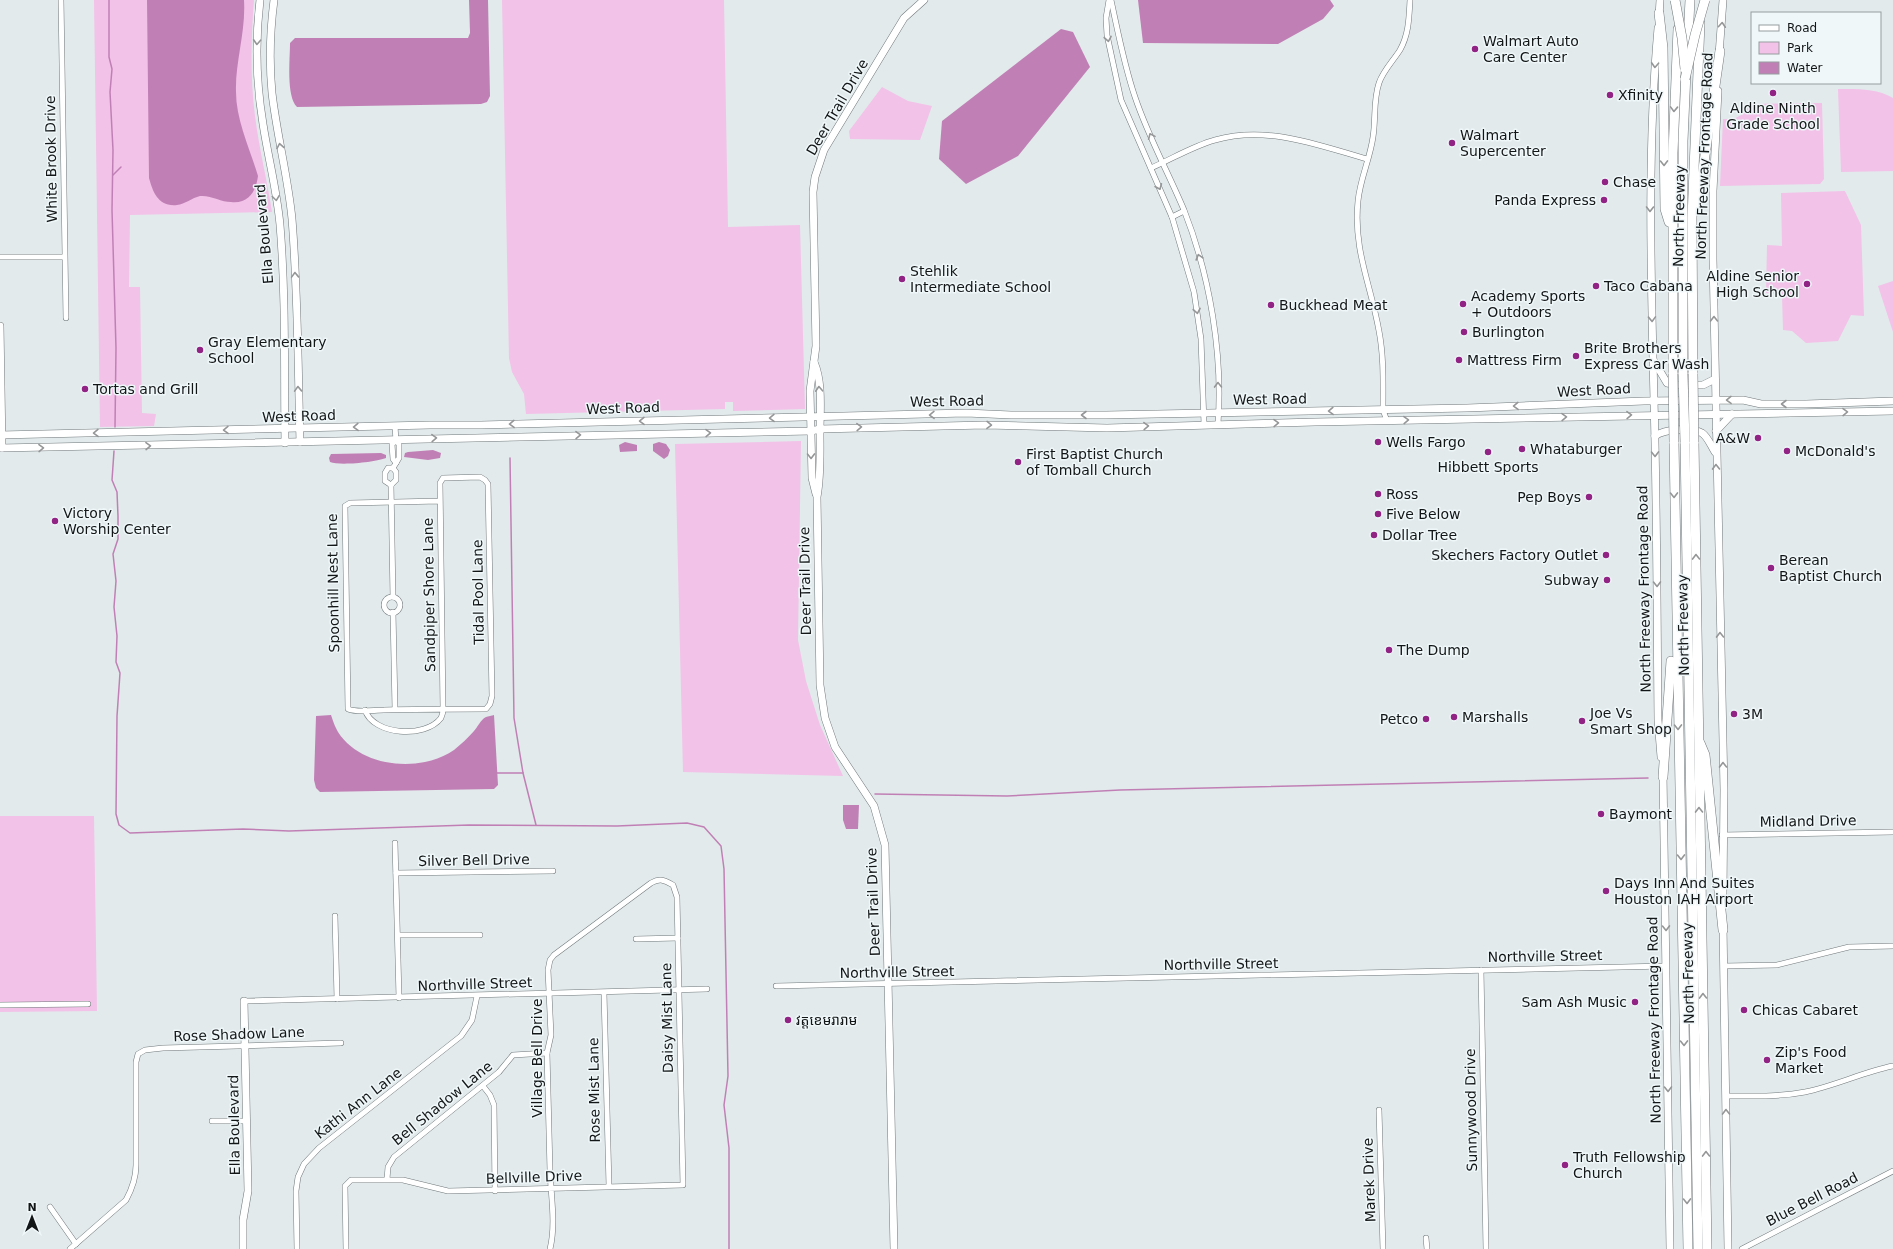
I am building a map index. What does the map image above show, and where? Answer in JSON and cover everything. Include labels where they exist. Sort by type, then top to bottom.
[{"type":"highway","points":[[1676,0],[1686,79]]},
{"type":"highway","name":"North Freeway","points":[[1680,0],[1673,146],[1672,231],[1675,576],[1688,1249]]},
{"type":"highway","name":"North Freeway","points":[[1690,0],[1683,141],[1684,374],[1690,442],[1698,740],[1707,1249]]},
{"type":"highway","name":"North Freeway","points":[[1698,1249],[1690,442],[1693,374],[1692,218],[1702,0]]},
{"type":"highway","points":[[1686,79],[1695,35],[1705,0]]},
{"type":"highway","points":[[1659,13],[1663,48],[1665,209],[1672,231]]},
{"type":"highway","points":[[1692,218],[1699,197],[1720,51]]},
{"type":"highway","points":[[1663,777],[1670,689],[1675,576]]},
{"type":"highway","points":[[1698,740],[1705,755],[1723,930]]},
{"type":"main road","name":"Deer Trail Drive","points":[[817,497],[812,478],[811,378],[816,346],[813,192],[819,163],[824,150],[904,18],[924,0]]},
{"type":"main road","name":"North Freeway Frontage Road","points":[[1660,0],[1650,183],[1655,436],[1658,720],[1663,777],[1670,1249]]},
{"type":"main road","name":"North Freeway Frontage Road","points":[[1724,0],[1713,191],[1715,414],[1724,790],[1722,835],[1728,1249]]},
{"type":"main road","points":[[260,2],[274,2]]},
{"type":"main road","name":"Ella Boulevard","points":[[260,2],[257,40],[257,75],[262,123],[279,221],[284,315],[285,443]]},
{"type":"main road","name":"Ella Boulevard","points":[[274,2],[270,41],[270,74],[292,218],[300,442]]},
{"type":"main road","points":[[279,221],[292,218]]},
{"type":"main road","points":[[284,315],[296,314]]},
{"type":"main road","points":[[0,326],[1,448]]},
{"type":"main road","points":[[1653,359],[1662,377],[1667,383],[1672,385],[1703,385],[1715,379]]},
{"type":"main road","name":"Deer Trail Drive","points":[[814,362],[818,372],[820,417],[820,477],[817,497],[820,685],[825,718],[835,747],[874,806],[885,845],[894,1249]]},
{"type":"main road","name":"West Road","points":[[1,435],[811,418],[966,413],[1011,415],[1106,415],[1467,408],[1654,401],[1743,400],[1761,404],[1893,401]]},
{"type":"main road","points":[[1761,404],[1761,414]]},
{"type":"main road","points":[[1806,404],[1806,413]]},
{"type":"main road","points":[[1538,406],[1540,417]]},
{"type":"main road","points":[[1467,408],[1467,419]]},
{"type":"main road","name":"West Road","points":[[1,448],[729,433],[811,431],[820,428],[916,426],[1107,428],[1204,424],[1893,411]]},
{"type":"main road","points":[[1716,431],[1732,414]]},
{"type":"main road","points":[[916,415],[916,426]]},
{"type":"main road","points":[[1010,426],[1011,415]]},
{"type":"main road","points":[[1106,415],[1107,428]]},
{"type":"main road","points":[[728,419],[729,433]]},
{"type":"main road","points":[[561,423],[561,436]]},
{"type":"main road","points":[[482,425],[482,437]]},
{"type":"main road","points":[[1655,436],[1666,430],[1694,430],[1703,433],[1716,454]]},
{"type":"main road","name":"Ella Boulevard","points":[[243,1249],[243,1220],[248,1192],[244,1001]]},
{"type":"street","name":"White Brook Drive","points":[[61,0],[66,318]]},
{"type":"street","points":[[1110,0],[1128,77],[1135,98],[1184,212],[1200,263],[1211,315],[1217,358],[1218,424]]},
{"type":"street","points":[[1110,0],[1106,18],[1107,35],[1121,100],[1172,217],[1187,267],[1198,317],[1201,346],[1204,424]]},
{"type":"street","points":[[1387,421],[1383,410],[1380,333],[1362,268],[1357,234],[1360,185],[1373,138],[1377,89],[1382,77],[1405,39],[1409,19],[1410,0]]},
{"type":"street","points":[[1151,168],[1214,140],[1235,135],[1253,134],[1289,138],[1367,159]]},
{"type":"street","points":[[1172,217],[1184,212]]},
{"type":"street","points":[[0,256],[64,257]]},
{"type":"street","points":[[391,485],[385,481],[385,473],[388,468],[394,465],[399,458],[399,444],[396,440],[395,426]]},
{"type":"street","points":[[393,597],[391,485],[396,480],[394,465]]},
{"type":"street","name":"Tidal Pool Lane","points":[[440,480],[443,478],[480,477],[488,484],[492,696],[490,704],[486,708],[443,709]]},
{"type":"street","name":"Sandpiper Shore Lane","points":[[440,480],[443,709]]},
{"type":"street","name":"Spoonhill Nest Lane","points":[[365,710],[348,709],[343,510],[345,506],[350,503],[440,501]]},
{"type":"street","points":[[393,597],[398,599],[400,603],[399,609],[393,612],[387,611],[384,605],[388,598],[393,597]]},
{"type":"street","points":[[393,612],[394,709]]},
{"type":"street","points":[[394,709],[443,709],[441,718],[429,726],[407,732],[395,731],[382,727],[367,716],[365,710],[394,709]]},
{"type":"street","name":"Midland Drive","points":[[1722,835],[1893,832]]},
{"type":"street","points":[[395,843],[399,998]]},
{"type":"street","name":"Silver Bell Drive","points":[[396,873],[553,871]]},
{"type":"street","name":"Daisy Mist Lane","points":[[643,889],[657,880],[663,879],[673,885],[677,898],[683,1185]]},
{"type":"street","name":"Village Bell Drive","points":[[550,1249],[553,1222],[547,1053],[551,1035],[548,965],[554,955],[643,889]]},
{"type":"street","points":[[335,916],[336,999]]},
{"type":"street","points":[[398,935],[480,935]]},
{"type":"street","points":[[636,939],[678,938]]},
{"type":"street","points":[[1724,966],[1777,965],[1850,948],[1893,946]]},
{"type":"street","name":"Northville Street","points":[[776,986],[1666,966]]},
{"type":"street","name":"Sunnywood Drive","points":[[1481,970],[1486,1249]]},
{"type":"street","name":"Northville Street","points":[[244,1001],[604,993],[707,989]]},
{"type":"street","name":"Rose Mist Lane","points":[[604,993],[609,1186]]},
{"type":"street","name":"Kathi Ann Lane","points":[[297,1249],[297,1184],[304,1164],[319,1148],[461,1036],[472,1020],[476,996]]},
{"type":"street","points":[[0,1005],[88,1004]]},
{"type":"street","name":"Rose Shadow Lane","points":[[76,1244],[126,1200],[132,1190],[136,1177],[136,1062],[138,1054],[152,1049],[341,1044]]},
{"type":"street","name":"Bell Shadow Lane","points":[[387,1179],[388,1168],[394,1157],[500,1072],[513,1055],[547,1053]]},
{"type":"street","points":[[1726,1096],[1796,1094],[1827,1087],[1877,1069],[1893,1066]]},
{"type":"street","points":[[483,1086],[490,1095],[494,1105],[495,1191]]},
{"type":"street","name":"Marek Drive","points":[[1379,1110],[1383,1249]]},
{"type":"street","points":[[212,1121],[247,1121]]},
{"type":"street","name":"Blue Bell Road","points":[[1742,1249],[1893,1171]]},
{"type":"street","name":"Bellville Drive","points":[[346,1249],[345,1186],[352,1180],[403,1180],[448,1191],[683,1185]]},
{"type":"street","points":[[50,1207],[76,1244],[70,1249]]},
{"type":"street","points":[[1426,1238],[1426,1249]]},
{"type":"green space","points":[[94,0],[254,0],[252,29],[253,101],[272,212],[130,215],[129,287],[140,287],[142,413],[156,414],[154,426],[100,427]]},
{"type":"green space","points":[[502,0],[724,0],[728,227],[800,225],[805,409],[733,411],[733,402],[725,402],[725,409],[526,414],[524,394],[512,372],[509,358]]},
{"type":"green space","points":[[882,87],[908,101],[932,106],[920,140],[850,139],[849,131]]},
{"type":"green space","points":[[1838,89],[1859,89],[1880,92],[1893,98],[1893,171],[1841,172]]},
{"type":"green space","points":[[1822,103],[1824,179],[1820,184],[1720,186],[1723,119],[1734,119],[1743,114],[1745,104]]},
{"type":"green space","points":[[1845,191],[1861,225],[1864,316],[1851,315],[1838,341],[1806,343],[1792,331],[1783,330],[1782,294],[1766,293],[1767,245],[1782,246],[1781,193]]},
{"type":"green space","points":[[1893,281],[1893,332],[1878,286]]},
{"type":"green space","points":[[801,441],[798,640],[806,681],[820,725],[843,776],[683,772],[675,444]]},
{"type":"green space","points":[[0,816],[94,816],[97,1011],[0,1012]]},
{"type":"water","points":[[147,0],[244,0],[236,92],[238,113],[258,176],[253,192],[242,201],[227,202],[200,196],[177,205],[171,205],[165,204],[157,198],[152,188],[149,178]]},
{"type":"water","points":[[469,0],[488,0],[490,96],[487,102],[481,104],[297,107],[291,95],[289,67],[290,43],[295,38],[468,38],[470,33]]},
{"type":"water","points":[[1138,0],[1330,0],[1334,6],[1323,19],[1278,44],[1143,43]]},
{"type":"water","points":[[1061,29],[1073,32],[1090,67],[1018,156],[966,184],[939,159],[942,121]]},
{"type":"water","points":[[625,442],[637,445],[637,451],[620,452],[619,445]]},
{"type":"water","points":[[659,442],[666,444],[670,450],[668,456],[664,459],[653,451],[653,444]]},
{"type":"water","points":[[433,450],[441,453],[440,458],[428,460],[404,457],[405,453],[408,452]]},
{"type":"water","points":[[381,453],[386,455],[386,458],[358,463],[335,463],[330,462],[329,458],[331,454]]},
{"type":"water","points":[[331,715],[338,732],[348,744],[361,753],[376,760],[409,764],[425,762],[454,750],[472,734],[484,718],[494,715],[498,785],[494,789],[320,792],[316,788],[314,780],[316,716]]},
{"type":"water","points":[[843,805],[859,805],[858,829],[846,829],[843,820]]},
{"type":"waterway","points":[[109,0],[109,57],[112,69],[110,92],[113,150],[112,210],[116,348],[115,427]]},
{"type":"waterway","points":[[113,175],[121,167]]},
{"type":"waterway","points":[[114,451],[112,480],[117,492],[118,516],[118,539],[113,554],[116,581],[114,607],[117,636],[116,662],[120,673],[117,716],[116,814],[119,825],[130,833],[243,829],[289,831],[469,825],[617,826],[687,823],[704,827],[721,846],[724,869],[728,1076],[724,1105],[729,1148],[729,1249]]},
{"type":"waterway","points":[[510,458],[514,718],[523,773],[536,825]]},
{"type":"waterway","points":[[496,773],[523,773]]},
{"type":"waterway","points":[[875,794],[1007,796],[1120,790],[1648,778]]},
{"type":"place","name":"Walmart Auto Care Center","points":[[1475,49]]},
{"type":"place","name":"Aldine Ninth Grade School","points":[[1773,93]]},
{"type":"place","name":"Xfinity","points":[[1610,95]]},
{"type":"place","name":"Walmart Supercenter","points":[[1452,143]]},
{"type":"place","name":"Chase","points":[[1605,182]]},
{"type":"place","name":"Panda Express","points":[[1604,200]]},
{"type":"place","name":"Stehlik Intermediate School","points":[[902,279]]},
{"type":"place","name":"Aldine Senior High School","points":[[1807,284]]},
{"type":"place","name":"Taco Cabana","points":[[1596,286]]},
{"type":"place","name":"Academy Sports + Outdoors","points":[[1463,304]]},
{"type":"place","name":"Buckhead Meat","points":[[1271,305]]},
{"type":"place","name":"Burlington","points":[[1464,332]]},
{"type":"place","name":"Gray Elementary School","points":[[200,350]]},
{"type":"place","name":"Brite Brothers Express Car Wash","points":[[1576,356]]},
{"type":"place","name":"Mattress Firm","points":[[1459,360]]},
{"type":"place","name":"Tortas and Grill","points":[[85,389]]},
{"type":"place","name":"A&W","points":[[1758,438]]},
{"type":"place","name":"Wells Fargo","points":[[1378,442]]},
{"type":"place","name":"Whataburger","points":[[1522,449]]},
{"type":"place","name":"McDonald's","points":[[1787,451]]},
{"type":"place","name":"Hibbett Sports","points":[[1488,452]]},
{"type":"place","name":"First Baptist Church of Tomball Church","points":[[1018,462]]},
{"type":"place","name":"Ross","points":[[1378,494]]},
{"type":"place","name":"Pep Boys","points":[[1589,497]]},
{"type":"place","name":"Five Below","points":[[1378,514]]},
{"type":"place","name":"Victory Worship Center","points":[[55,521]]},
{"type":"place","name":"Dollar Tree","points":[[1374,535]]},
{"type":"place","name":"Skechers Factory Outlet","points":[[1606,555]]},
{"type":"place","name":"Berean Baptist Church","points":[[1771,568]]},
{"type":"place","name":"Subway","points":[[1607,580]]},
{"type":"place","name":"The Dump","points":[[1389,650]]},
{"type":"place","name":"3M","points":[[1734,714]]},
{"type":"place","name":"Marshalls","points":[[1454,717]]},
{"type":"place","name":"Petco","points":[[1426,719]]},
{"type":"place","name":"Joe Vs Smart Shop","points":[[1582,721]]},
{"type":"place","name":"Baymont","points":[[1601,814]]},
{"type":"place","name":"Days Inn And Suites Houston IAH Airport","points":[[1606,891]]},
{"type":"place","name":"Sam Ash Music","points":[[1635,1002]]},
{"type":"place","name":"Chicas Cabaret","points":[[1744,1010]]},
{"type":"place","name":"វត្តខេមរារាម","points":[[788,1020]]},
{"type":"place","name":"Zip's Food Market","points":[[1767,1060]]},
{"type":"place","name":"Truth Fellowship Church","points":[[1565,1165]]}]
